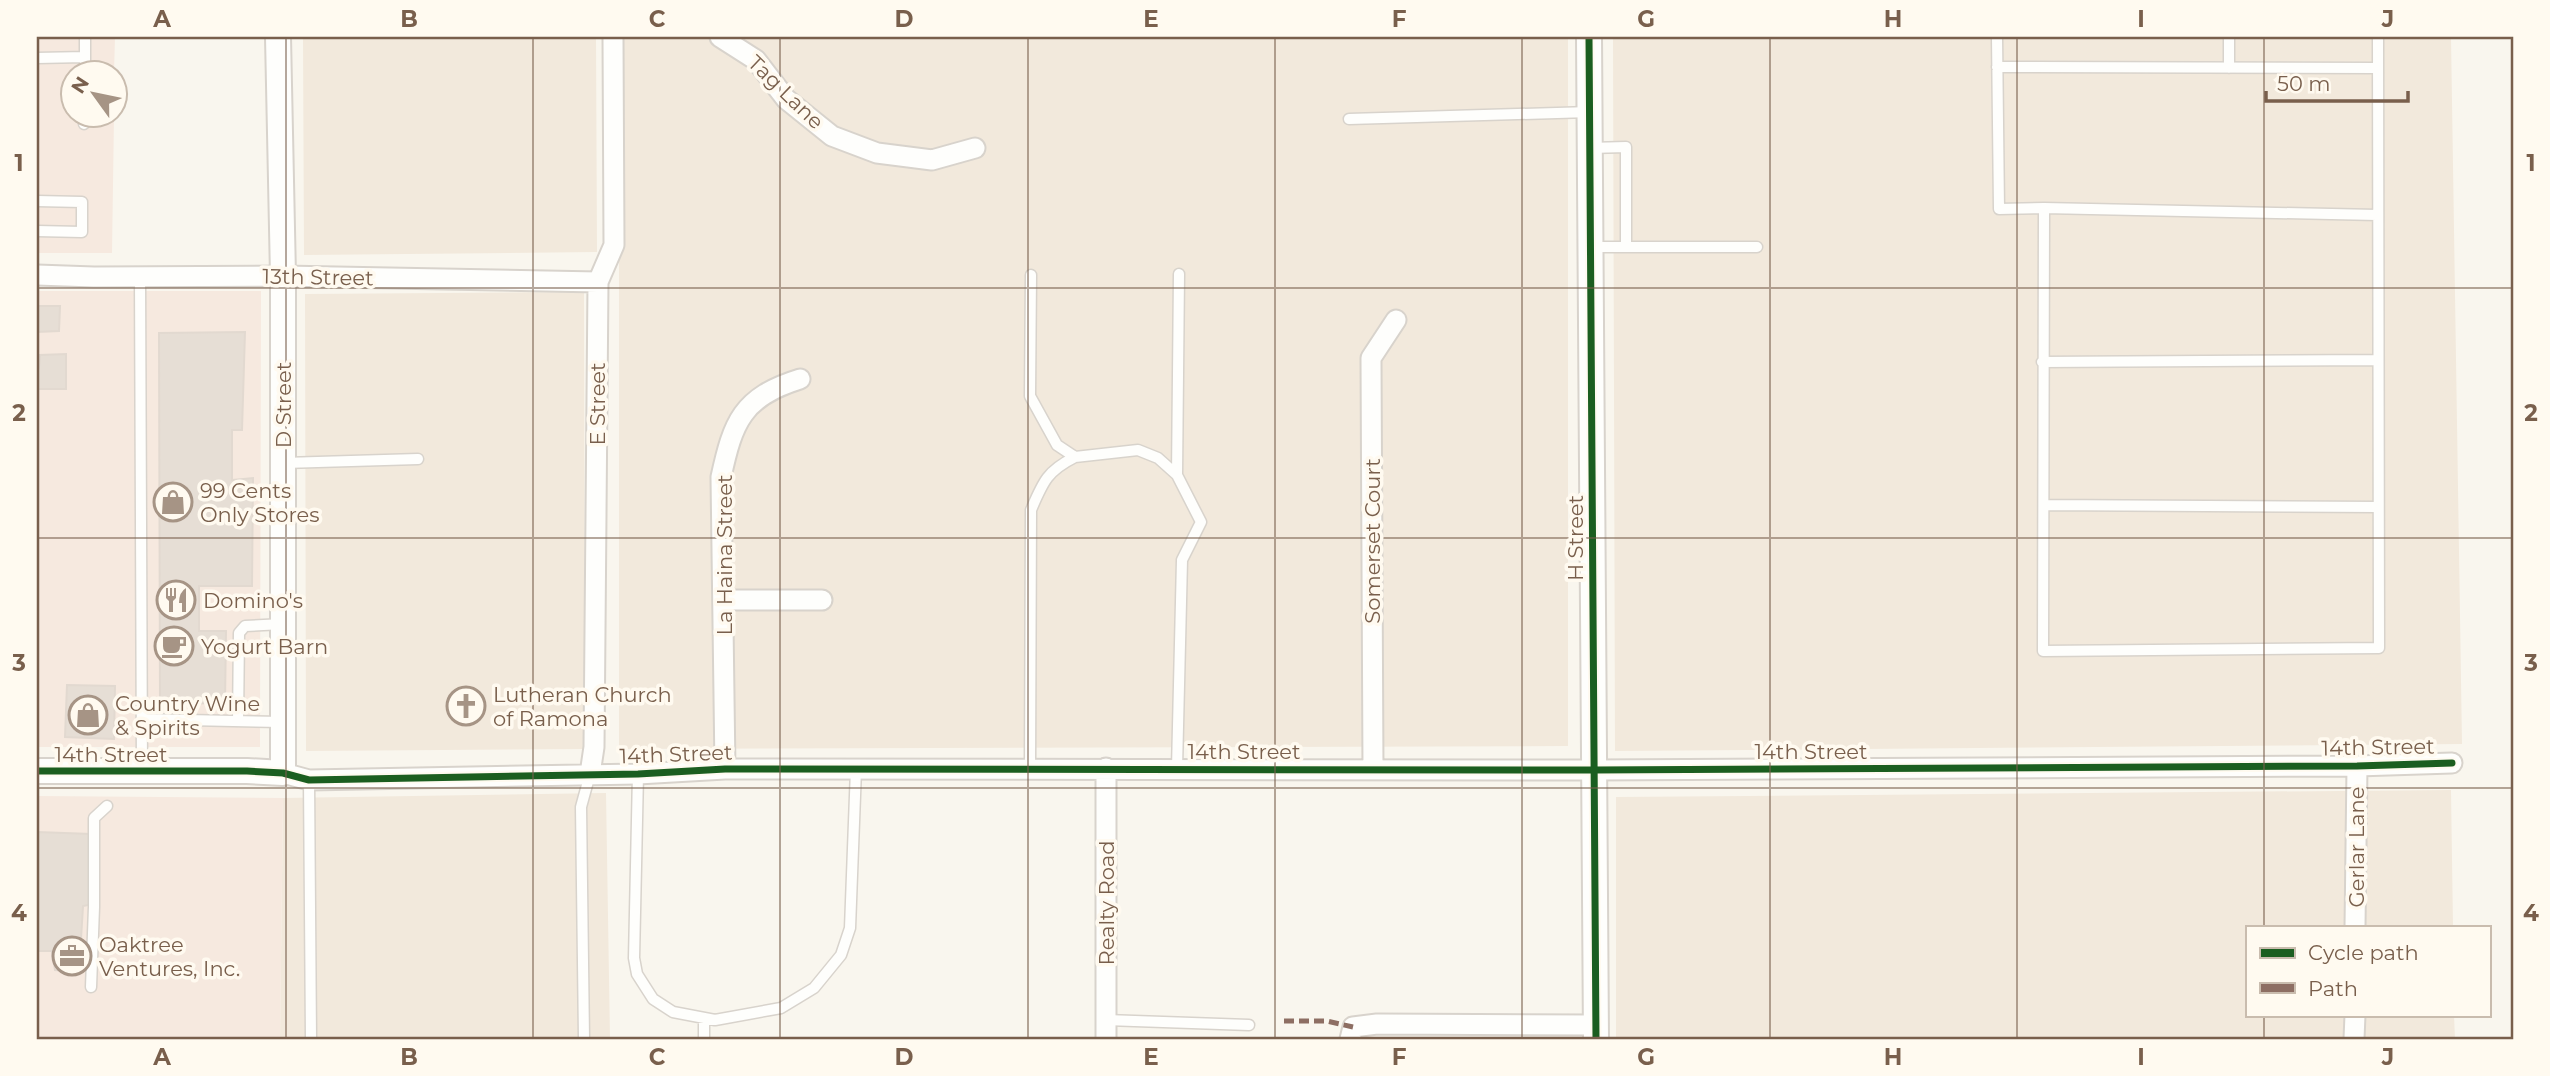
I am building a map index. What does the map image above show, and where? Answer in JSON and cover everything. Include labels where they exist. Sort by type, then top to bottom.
[{"type":"street","name":"D Street","points":[[278,37],[283,276],[283,773]]},
{"type":"street","name":"E Street","points":[[590,775],[594,747],[598,282],[614,245],[613,37]]},
{"type":"street","name":"Tag Lane","points":[[720,37],[756,60],[786,99],[832,136],[877,153],[932,160],[975,148]]},
{"type":"street","name":"H Street","points":[[1589,37],[1596,1032]]},
{"type":"street","name":"13th Street","points":[[37,275],[598,282]]},
{"type":"street","name":"Somerset Court","points":[[1373,768],[1371,358],[1396,320]]},
{"type":"street","name":"La Haina Street","points":[[725,769],[721,477],[730,437],[742,414],[775,387],[800,379]]},
{"type":"street","points":[[723,600],[822,600]]},
{"type":"street","name":"14th Street","points":[[37,771],[283,773],[309,780],[638,774],[725,769],[1594,769],[2357,766],[2452,763]]},
{"type":"street","name":"Gerlar Lane","points":[[2355,926],[2357,766]]},
{"type":"street","name":"Realty Road","points":[[1106,768],[1106,1030]]},
{"type":"street","points":[[2354,1039],[2355,1016]]},
{"type":"street","points":[[1350,1039],[1353,1027],[1377,1024],[1596,1032]]},
{"type":"lane","points":[[37,58],[85,57],[85,37]]},
{"type":"lane","points":[[1997,37],[1999,209],[2377,215]]},
{"type":"lane","points":[[2228,68],[2229,37]]},
{"type":"lane","points":[[2044,208],[2043,651],[2379,648],[2378,37]]},
{"type":"lane","points":[[1997,67],[2378,68]]},
{"type":"lane","points":[[1349,119],[1590,112]]},
{"type":"lane","points":[[1590,148],[1626,147],[1626,247]]},
{"type":"lane","points":[[37,201],[82,202],[82,232],[37,231]]},
{"type":"lane","points":[[1590,247],[1757,247]]},
{"type":"lane","points":[[1177,475],[1178,274]]},
{"type":"lane","points":[[1031,275],[1030,396],[1056,445],[1076,457]]},
{"type":"lane","points":[[140,277],[142,771]]},
{"type":"lane","points":[[2042,362],[2378,360]]},
{"type":"lane","points":[[1030,769],[1031,510],[1044,480],[1057,467],[1076,457],[1138,450],[1158,458],[1177,475],[1201,522],[1182,560],[1177,768]]},
{"type":"lane","points":[[283,463],[418,459]]},
{"type":"lane","points":[[2044,506],[2378,507]]},
{"type":"lane","points":[[238,721],[239,634],[246,626],[283,624]]},
{"type":"lane","points":[[142,719],[283,722]]},
{"type":"lane","points":[[638,774],[634,958],[637,974],[653,999],[673,1012],[715,1020],[781,1007],[814,988],[841,955],[850,928],[856,769]]},
{"type":"lane","points":[[583,1039],[580,807],[590,775]]},
{"type":"lane","points":[[309,780],[312,1039]]},
{"type":"lane","points":[[91,987],[94,818],[107,806]]},
{"type":"lane","points":[[704,1018],[704,1039]]},
{"type":"lane","points":[[1106,1030],[1249,1025]]},
{"type":"shaded area","points":[[37,37],[115,37],[114,60],[60,60],[60,130],[114,130],[112,253],[37,253]]},
{"type":"shaded area","points":[[303,37],[596,37],[597,252],[304,255]]},
{"type":"shaded area","points":[[619,37],[1568,37],[1568,746],[619,749]]},
{"type":"shaded area","points":[[1613,37],[2451,37],[2462,744],[1615,751]]},
{"type":"shaded area","points":[[37,291],[261,291],[260,747],[37,747]]},
{"type":"shaded area","points":[[584,292],[585,749],[306,751],[305,294]]},
{"type":"shaded area","points":[[2451,790],[2453,926],[2246,926],[2246,1016],[2454,1016],[2455,1039],[1616,1039],[1616,797]]},
{"type":"shaded area","points":[[606,793],[610,1039],[280,1039],[283,798]]},
{"type":"shaded area","points":[[37,796],[283,798],[280,1039],[37,1039]]},
{"type":"building","points":[[37,306],[60,306],[59,331],[37,332]]},
{"type":"building","points":[[245,332],[242,430],[232,430],[232,480],[253,478],[252,586],[199,586],[199,631],[226,631],[225,703],[160,704],[159,333]]},
{"type":"building","points":[[66,354],[66,389],[37,389],[40,355]]},
{"type":"building","points":[[67,685],[115,686],[114,739],[65,737]]},
{"type":"building","points":[[37,832],[91,834],[94,904],[83,906],[79,972],[55,970],[52,951],[37,951]]},
{"type":"marked path","points":[[1284,1021],[1327,1021],[1353,1027]]},
{"type":"cycle path","points":[[1589,37],[1596,1039]]},
{"type":"cycle path","points":[[37,771],[247,771],[283,773],[309,780],[638,774],[725,769],[1594,770],[2357,766],[2452,763]]},
{"type":"place","name":"99 Cents Only Stores","points":[[173,502]]},
{"type":"place","name":"Domino's","points":[[176,600]]},
{"type":"place","name":"Yogurt Barn","points":[[174,646]]},
{"type":"place","name":"Lutheran Church of Ramona","points":[[466,706]]},
{"type":"place","name":"Country Wine & Spirits","points":[[88,715]]},
{"type":"place","name":"Oaktree Ventures, Inc.","points":[[72,956]]}]
